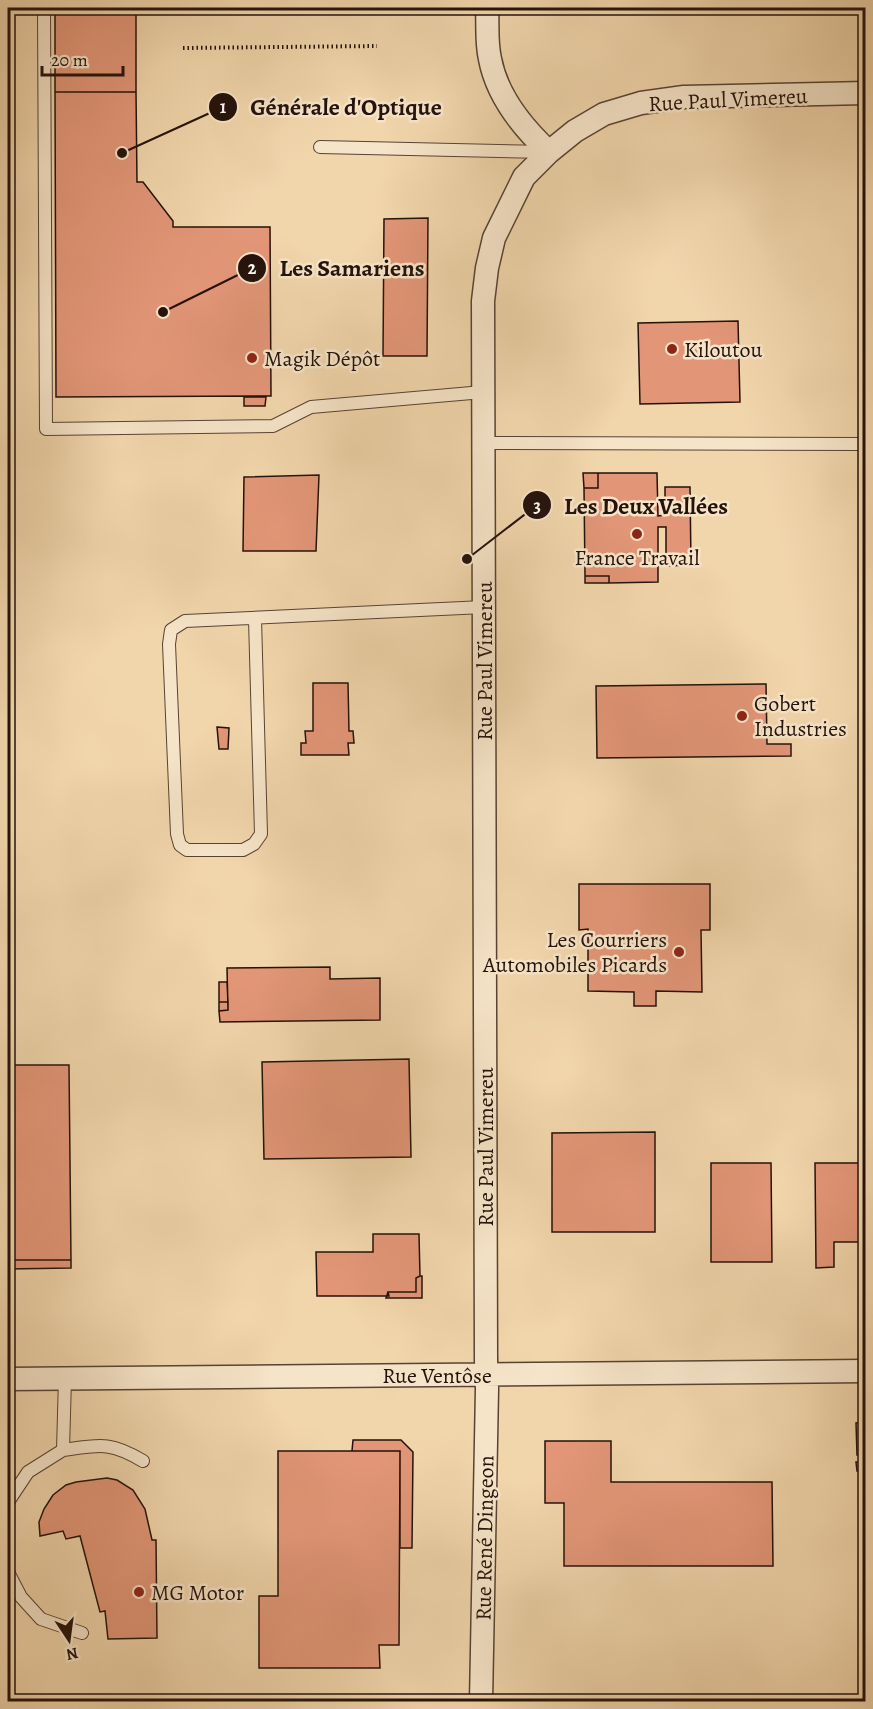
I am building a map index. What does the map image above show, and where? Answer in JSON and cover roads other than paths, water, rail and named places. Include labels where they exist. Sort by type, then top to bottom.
[{"type":"street","points":[[487,8],[490,59],[496,78],[511,109],[526,130],[549,152]]},
{"type":"street","name":"Rue Paul Vimereu","points":[[486,1375],[483,301],[494,238],[524,177],[549,152],[575,131],[604,114],[641,103],[684,97],[866,93]]},
{"type":"street","name":"Rue Ventôse","points":[[8,1379],[866,1371]]},
{"type":"street","name":"Rue René Dingeon","points":[[481,1701],[486,1375]]},
{"type":"lane","points":[[44,8],[46,429],[273,426],[311,407],[483,392]]},
{"type":"lane","points":[[320,147],[549,152]]},
{"type":"lane","points":[[483,443],[866,444]]},
{"type":"lane","points":[[255,619],[261,834],[254,844],[243,850],[187,850],[180,845],[177,834],[169,644],[171,630],[185,621],[484,608]]},
{"type":"lane","points":[[63,1450],[65,1378]]},
{"type":"lane","points":[[8,1502],[28,1472],[63,1450],[102,1445],[125,1450],[143,1461]]},
{"type":"lane","points":[[8,1572],[21,1597],[41,1618],[82,1633]]},
{"type":"place","name":"Générale d'Optique","points":[[122,153]]},
{"type":"place","name":"Les Samariens","points":[[163,312]]},
{"type":"place","name":"Kiloutou","points":[[672,349]]},
{"type":"place","name":"Magik Dépôt","points":[[252,358]]},
{"type":"place","name":"France Travail","points":[[637,534]]},
{"type":"place","name":"Les Deux Vallées","points":[[467,559]]},
{"type":"place","name":"Gobert Industries","points":[[742,716]]},
{"type":"place","name":"Les Courriers Automobiles Picards","points":[[679,952]]},
{"type":"place","name":"MG Motor","points":[[139,1592]]}]
